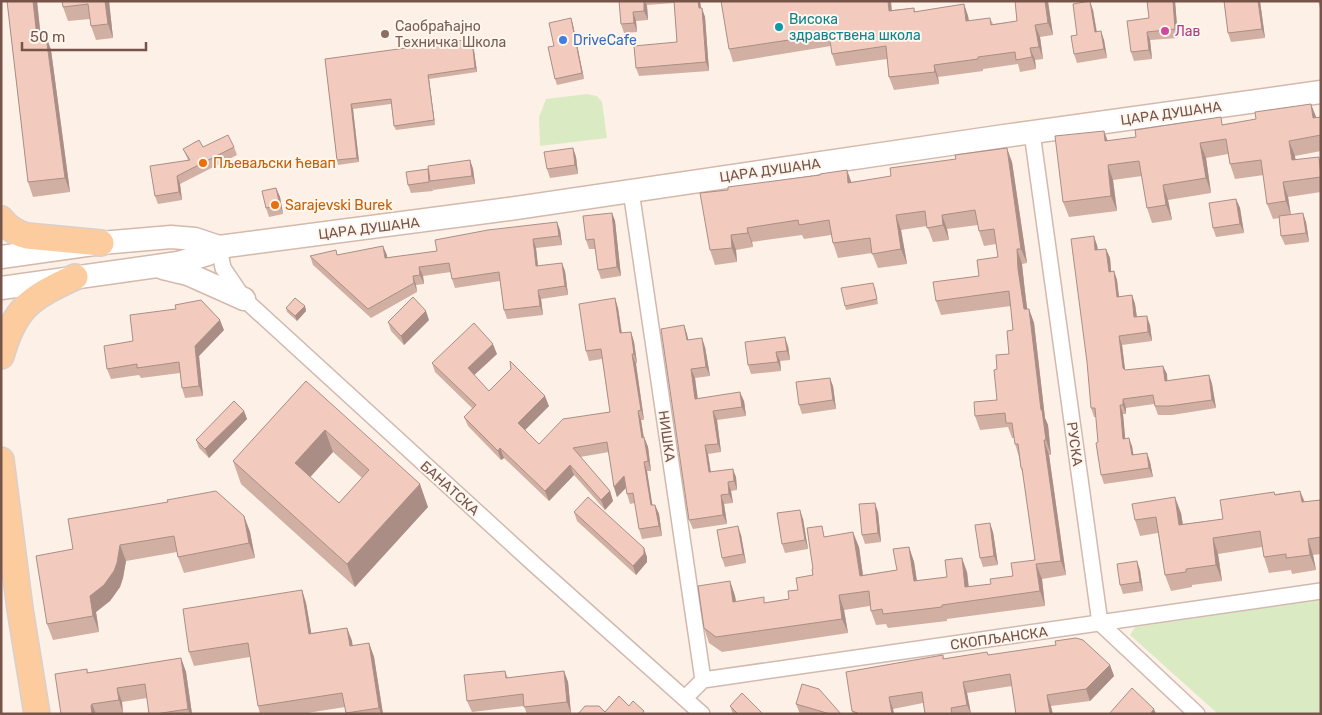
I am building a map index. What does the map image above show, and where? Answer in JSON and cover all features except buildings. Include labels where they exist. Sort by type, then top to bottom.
[{"type":"main road","name":"ЦАРА ДУШАНА","points":[[1,288],[193,260],[219,247],[424,221],[723,176],[1321,92]]},
{"type":"main road","points":[[1,219],[6,226],[17,233],[27,236],[101,243]]},
{"type":"main road","name":"ЦАРА ДУШАНА","points":[[1,257],[151,238],[180,238],[204,241],[219,247]]},
{"type":"main road","points":[[155,267],[188,274],[244,299]]},
{"type":"main road","points":[[1,356],[7,334],[18,314],[43,293],[75,278]]},
{"type":"main road","points":[[1,460],[37,714]]},
{"type":"street","name":"РУСКА","points":[[1032,132],[1100,624]]},
{"type":"street","name":"НИШКА","points":[[631,191],[703,680]]},
{"type":"street","name":"БАНАТСКА","points":[[219,247],[223,268],[244,299],[702,714]]},
{"type":"street","name":"СКОПЉАНСКА","points":[[703,680],[1321,591]]},
{"type":"street","points":[[1100,624],[1197,714]]},
{"type":"street","points":[[685,698],[703,680]]},
{"type":"green space","points":[[587,94],[597,96],[602,102],[607,138],[540,146],[539,117],[546,99]]},
{"type":"green space","points":[[1321,600],[1321,714],[1218,714],[1130,635],[1135,627]]},
{"type":"place","name":"Висока здравствена школа","points":[[779,27]]},
{"type":"place","name":"Лав","points":[[1165,31]]},
{"type":"place","name":"Саобраћајно Техничка Школа","points":[[385,34]]},
{"type":"place","name":"DriveCafe","points":[[563,40]]},
{"type":"place","name":"Пљеваљски ћевап","points":[[203,163]]},
{"type":"place","name":"Sarajevski Burek","points":[[275,205]]}]
